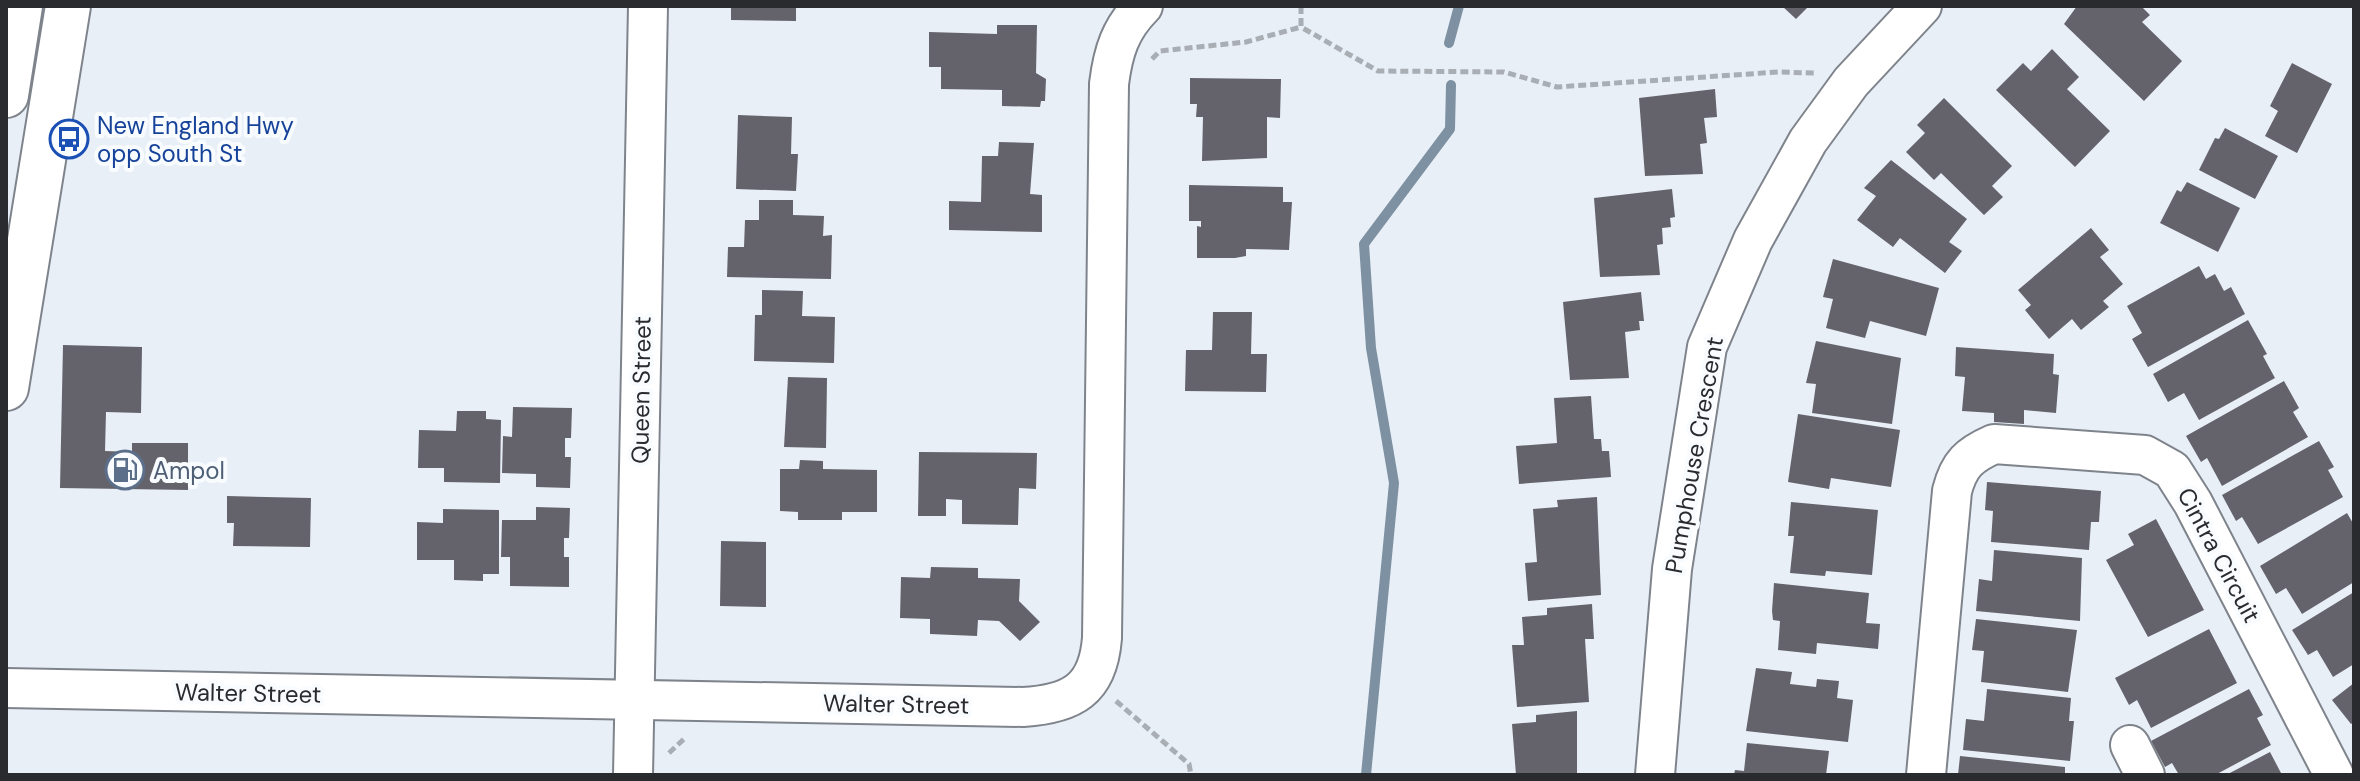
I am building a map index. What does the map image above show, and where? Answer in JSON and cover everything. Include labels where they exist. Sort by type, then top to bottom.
[{"type":"highway","points":[[6,95],[20,6]]},
{"type":"highway","points":[[6,388],[68,6]]},
{"type":"street","name":"Queen Street","points":[[633,768],[648,6]]},
{"type":"street","name":"Walter Street","points":[[6,688],[1023,707],[1055,705],[1091,682],[1100,661],[1109,84],[1113,53],[1127,21],[1143,6]]},
{"type":"street","name":"Pumphouse Crescent","points":[[1655,775],[1672,569],[1707,347],[1753,240],[1808,141],[1851,82],[1922,6]]},
{"type":"street","name":"Cintra Circuit","points":[[1926,775],[1952,491],[1958,468],[1972,454],[1994,444],[2145,455],[2172,470],[2193,503],[2334,775]]},
{"type":"path","points":[[1301,6],[1301,27]]},
{"type":"path","points":[[1142,68],[1160,51],[1246,42],[1301,27],[1378,71],[1504,72],[1557,87],[1778,72],[1813,73],[1823,62]]},
{"type":"path","points":[[1103,709],[1115,700],[1119,688]]},
{"type":"path","points":[[1115,700],[1189,764],[1191,775]]},
{"type":"path","points":[[633,768],[661,760],[683,739],[697,734]]},
{"type":"building","points":[[731,6],[796,6],[796,21],[731,20]]},
{"type":"building","points":[[1782,6],[1809,6],[1796,19]]},
{"type":"building","points":[[2077,6],[2141,6],[2150,15],[2142,22],[2182,61],[2144,101],[2064,24]]},
{"type":"building","points":[[997,25],[1037,25],[1036,73],[1046,79],[1045,101],[1041,101],[1040,107],[1002,106],[1002,90],[941,89],[941,67],[929,67],[929,32],[997,34]]},
{"type":"building","points":[[2052,49],[2079,77],[2067,89],[2110,131],[2075,167],[1996,90],[2023,63],[2031,71]]},
{"type":"building","points":[[2292,63],[2332,84],[2297,153],[2265,136],[2278,111],[2270,106]]},
{"type":"building","points":[[1190,78],[1281,79],[1280,118],[1267,117],[1267,158],[1202,161],[1203,117],[1196,117],[1197,104],[1190,104]]},
{"type":"building","points":[[1715,89],[1717,117],[1704,118],[1707,143],[1700,144],[1703,174],[1645,176],[1639,98]]},
{"type":"building","points":[[1944,98],[2012,166],[1992,186],[2003,197],[1984,215],[1941,173],[1934,180],[1906,152],[1925,133],[1917,125]]},
{"type":"building","points":[[738,115],[792,117],[791,154],[798,154],[796,191],[736,189]]},
{"type":"building","points":[[2225,128],[2278,156],[2255,199],[2199,170],[2215,138],[2219,139]]},
{"type":"building","points":[[999,142],[1034,143],[1030,194],[1042,195],[1042,232],[949,230],[949,201],[981,202],[982,156],[998,156]]},
{"type":"building","points":[[1891,160],[1967,219],[1949,242],[1962,251],[1945,273],[1900,238],[1893,247],[1857,220],[1876,196],[1864,188]]},
{"type":"building","points":[[2187,182],[2240,208],[2218,252],[2160,223],[2177,190],[2181,192]]},
{"type":"building","points":[[1189,185],[1283,187],[1283,202],[1292,202],[1289,250],[1246,249],[1246,256],[1197,258],[1197,226],[1201,227],[1201,221],[1189,221]]},
{"type":"building","points":[[1672,189],[1675,217],[1670,218],[1671,227],[1662,228],[1663,244],[1657,245],[1660,275],[1600,277],[1594,198]]},
{"type":"building","points":[[759,200],[793,200],[793,215],[824,216],[823,236],[832,235],[831,279],[727,277],[728,247],[744,247],[745,220],[759,220]]},
{"type":"building","points":[[2091,228],[2109,250],[2100,257],[2123,284],[2103,301],[2109,307],[2081,330],[2072,319],[2049,339],[2025,310],[2031,305],[2018,290]]},
{"type":"building","points":[[1833,259],[1939,288],[1926,336],[1870,321],[1865,338],[1826,328],[1833,299],[1823,297]]},
{"type":"building","points":[[2199,266],[2206,279],[2215,274],[2224,291],[2231,287],[2245,314],[2148,367],[2132,339],[2142,333],[2127,306]]},
{"type":"building","points":[[762,290],[803,291],[802,316],[835,317],[834,363],[754,361],[755,315],[762,315]]},
{"type":"building","points":[[1641,292],[1644,321],[1639,321],[1640,330],[1625,332],[1629,378],[1570,380],[1563,302]]},
{"type":"building","points":[[1213,312],[1252,312],[1251,354],[1267,354],[1266,392],[1185,391],[1186,350],[1212,350]]},
{"type":"building","points":[[2248,320],[2267,354],[2263,356],[2275,378],[2199,420],[2184,393],[2168,402],[2153,374]]},
{"type":"building","points":[[1816,341],[1901,358],[1892,424],[1812,413],[1816,384],[1806,383]]},
{"type":"building","points":[[63,345],[142,347],[141,413],[106,412],[105,451],[132,452],[132,443],[188,443],[188,490],[60,488]]},
{"type":"building","points":[[1956,347],[2054,354],[2053,374],[2059,375],[2056,413],[2024,410],[2024,424],[1994,422],[1994,413],[1962,411],[1965,377],[1955,376]]},
{"type":"building","points":[[788,377],[827,378],[826,448],[784,447]]},
{"type":"building","points":[[2284,381],[2299,408],[2293,412],[2308,437],[2222,486],[2207,458],[2201,462],[2186,436]]},
{"type":"building","points":[[1591,396],[1594,439],[1601,439],[1602,451],[1609,451],[1611,477],[1519,484],[1516,446],[1557,443],[1554,398]]},
{"type":"building","points":[[513,407],[572,408],[571,438],[565,438],[565,457],[571,457],[570,488],[536,487],[536,474],[502,473],[503,436],[512,437]]},
{"type":"building","points":[[457,411],[486,411],[486,419],[501,420],[500,483],[444,482],[444,468],[418,468],[419,430],[456,431]]},
{"type":"building","points":[[1798,414],[1900,430],[1891,487],[1831,478],[1829,489],[1788,482]]},
{"type":"building","points":[[2319,441],[2334,467],[2328,470],[2343,497],[2258,544],[2242,517],[2236,521],[2222,495]]},
{"type":"building","points":[[919,452],[1037,453],[1036,489],[1019,488],[1018,525],[962,524],[962,500],[946,499],[946,516],[918,516]]},
{"type":"building","points":[[800,460],[823,461],[823,469],[877,470],[877,512],[842,512],[842,520],[798,520],[798,512],[780,511],[780,469],[799,469]]},
{"type":"building","points":[[1987,482],[2101,491],[2099,522],[2091,522],[2089,550],[1991,542],[1993,511],[1985,510]]},
{"type":"building","points":[[227,496],[311,498],[310,547],[233,546],[234,523],[227,523]]},
{"type":"building","points":[[1597,497],[1601,595],[1528,601],[1525,563],[1537,562],[1533,509],[1558,507],[1557,500]]},
{"type":"building","points":[[1791,502],[1878,510],[1872,575],[1826,571],[1825,576],[1790,573],[1794,536],[1788,536]]},
{"type":"building","points":[[536,507],[570,508],[569,538],[564,538],[564,557],[569,557],[569,587],[510,586],[510,557],[501,557],[502,520],[536,520]]},
{"type":"building","points":[[443,509],[499,510],[499,574],[483,574],[483,581],[454,580],[454,560],[417,560],[417,522],[443,523]]},
{"type":"building","points":[[2347,513],[2354,525],[2354,582],[2302,614],[2286,588],[2276,594],[2260,566]]},
{"type":"building","points":[[2156,519],[2204,610],[2148,637],[2106,560],[2134,545],[2128,534]]},
{"type":"building","points":[[721,541],[766,542],[766,607],[720,606]]},
{"type":"building","points":[[1994,550],[2082,558],[2080,621],[1976,611],[1979,579],[1992,581]]},
{"type":"building","points":[[931,567],[978,568],[978,578],[1020,579],[1019,601],[1040,622],[1020,641],[999,621],[978,620],[977,636],[930,634],[930,619],[900,618],[901,577],[930,578]]},
{"type":"building","points":[[1774,583],[1869,593],[1866,623],[1880,624],[1878,649],[1817,643],[1816,654],[1778,650],[1780,621],[1773,620]]},
{"type":"building","points":[[2354,592],[2354,664],[2333,677],[2317,650],[2308,655],[2292,630]]},
{"type":"building","points":[[1592,604],[1594,639],[1585,639],[1589,702],[1517,707],[1512,645],[1524,645],[1522,617],[1547,615],[1547,608]]},
{"type":"building","points":[[1976,619],[2077,630],[2068,692],[1981,682],[1984,651],[1972,650]]},
{"type":"building","points":[[2209,629],[2237,683],[2151,728],[2137,700],[2129,705],[2115,678]]},
{"type":"building","points":[[1756,668],[1792,672],[1790,684],[1816,687],[1817,679],[1839,681],[1837,698],[1853,700],[1848,742],[1746,731]]},
{"type":"building","points":[[2354,683],[2354,722],[2351,724],[2332,700]]},
{"type":"building","points":[[1987,689],[2071,698],[2069,721],[2074,721],[2070,761],[1963,750],[1966,719],[1984,721]]},
{"type":"building","points":[[2249,689],[2263,715],[2257,718],[2271,745],[2215,775],[2179,775],[2172,763],[2165,767],[2151,741]]},
{"type":"building","points":[[1577,711],[1577,775],[1516,775],[1512,724],[1536,722],[1536,715]]},
{"type":"building","points":[[1747,743],[1829,751],[1826,775],[1734,775],[1735,770],[1744,771]]},
{"type":"building","points":[[2270,752],[2281,773],[2287,775],[2226,775]]},
{"type":"building","points":[[1960,756],[2065,767],[2065,775],[1958,775]]},
{"type":"waterway","points":[[1449,43],[1459,6]]},
{"type":"waterway","points":[[1366,775],[1394,483],[1371,348],[1364,244],[1450,129],[1451,85]]},
{"type":"place","name":"New England Hwy opp South St","points":[[69,139]]},
{"type":"place","name":"Ampol","points":[[125,470]]}]
